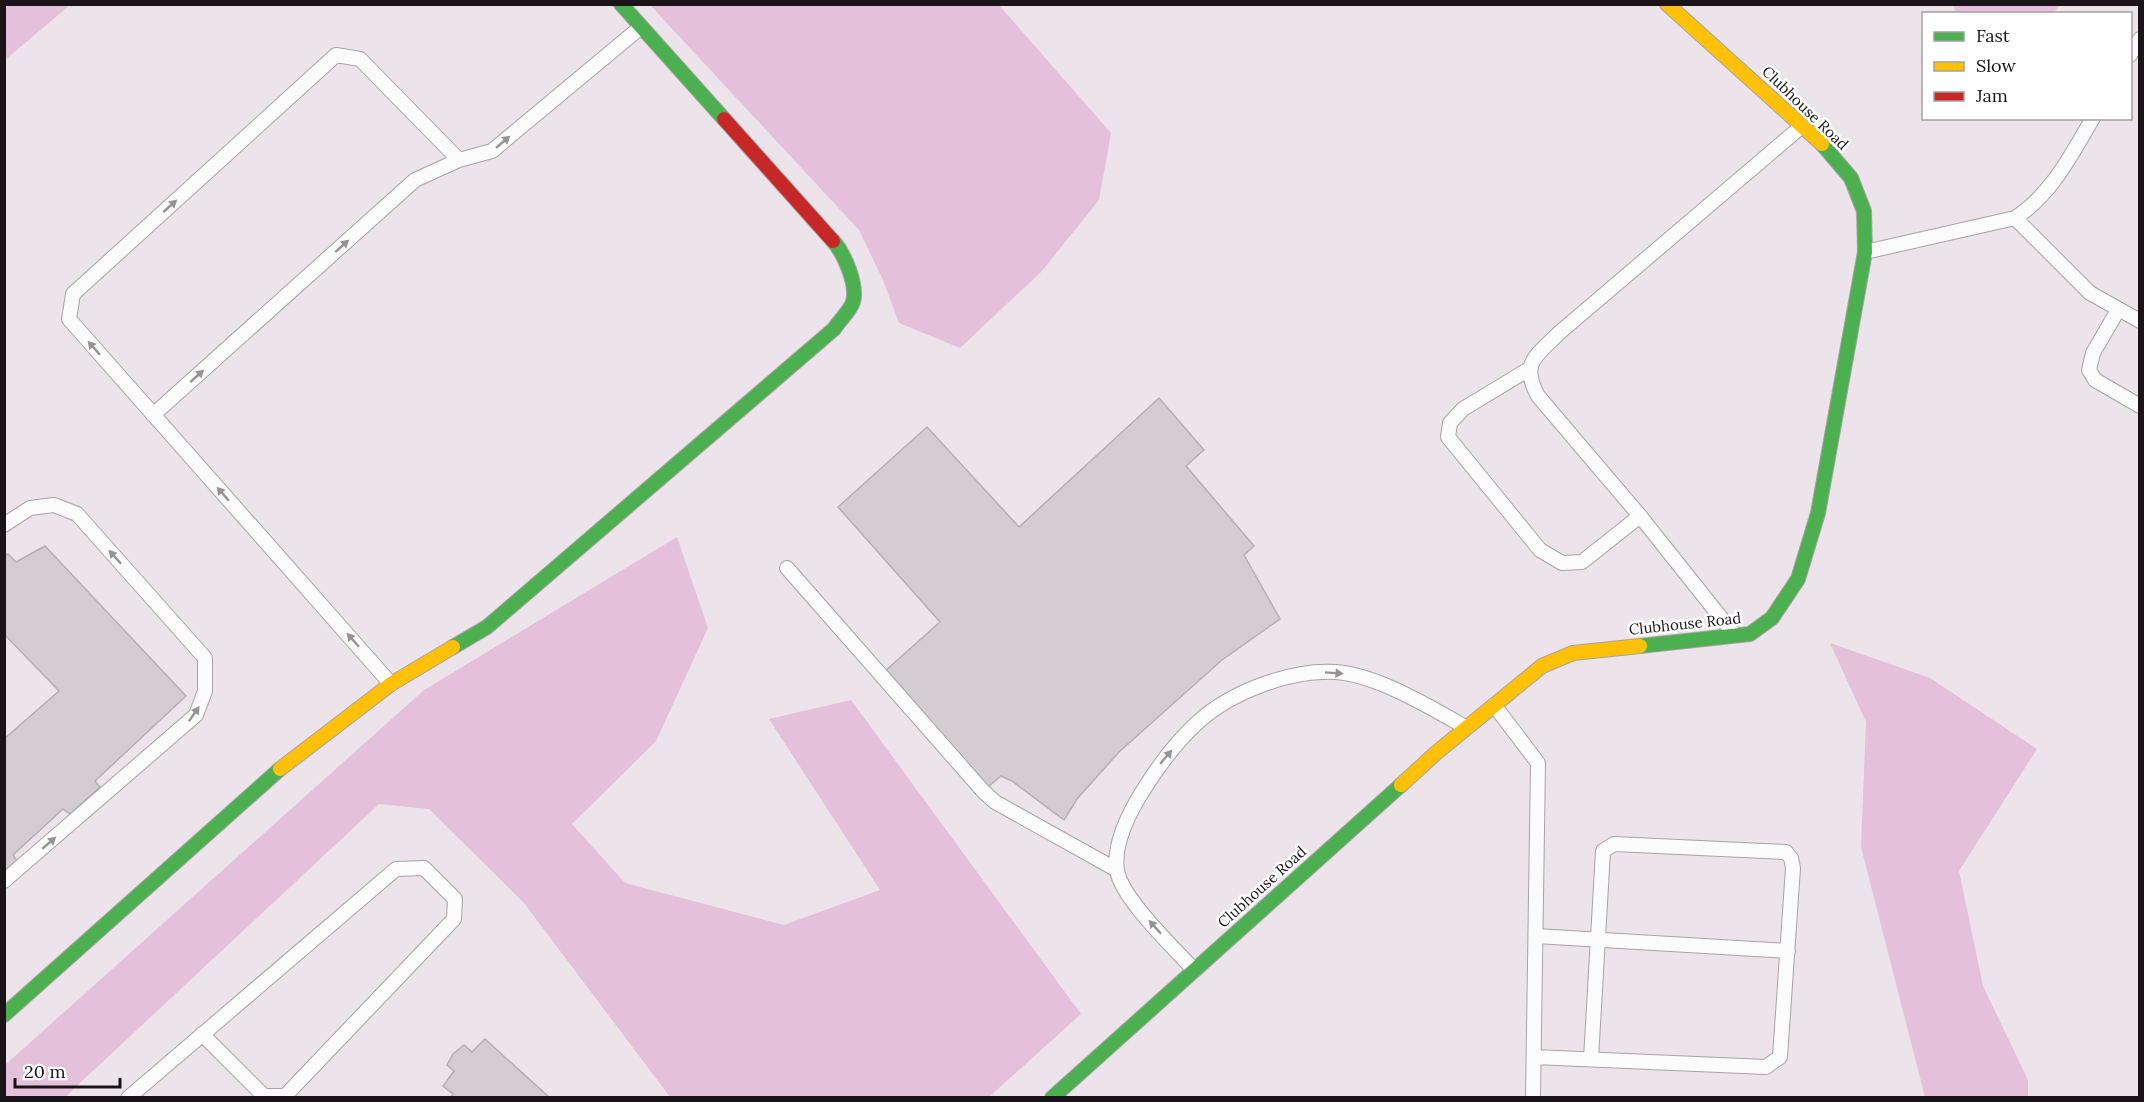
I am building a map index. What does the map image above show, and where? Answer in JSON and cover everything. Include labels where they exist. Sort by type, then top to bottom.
[{"type":"street","points":[[4,1015],[286,763],[391,684],[487,627],[834,328],[853,301],[851,272],[838,246],[621,4]]},
{"type":"street","name":"Clubhouse Road","points":[[1052,1098],[1466,728],[1542,666],[1573,652],[1750,634],[1772,618],[1798,579],[1818,513],[1865,252],[1864,211],[1851,178],[1826,148],[1667,4]]},
{"type":"lane","points":[[153,415],[416,180],[459,160],[492,151],[641,27]]},
{"type":"lane","points":[[391,684],[69,320],[73,294],[336,55],[360,59],[459,160]]},
{"type":"lane","points":[[1865,252],[2015,218],[2030,208],[2055,181],[2091,120]]},
{"type":"lane","points":[[1640,516],[1582,562],[1562,562],[1540,550],[1449,437],[1450,423],[1463,409],[1529,369],[1536,355],[1559,333],[1802,126]]},
{"type":"lane","points":[[2015,218],[2090,293],[2139,321]]},
{"type":"lane","points":[[2118,310],[2093,353],[2089,370],[2095,380],[2139,406]]},
{"type":"lane","points":[[1529,369],[1531,383],[1538,396],[1640,516],[1735,636]]},
{"type":"lane","points":[[4,525],[30,508],[54,505],[76,514],[205,658],[206,691],[196,716],[4,881]]},
{"type":"lane","points":[[787,568],[995,802],[1117,870]]},
{"type":"lane","points":[[1194,970],[1134,903],[1122,886],[1117,870],[1118,850],[1123,831],[1135,804],[1163,759],[1198,721],[1232,698],[1277,679],[1318,672],[1338,672],[1397,691],[1466,728]]},
{"type":"lane","points":[[1494,705],[1538,763],[1533,1098]]},
{"type":"lane","points":[[1534,1057],[1766,1066],[1780,1057],[1793,868],[1791,858],[1786,852],[1614,844],[1603,851],[1591,1059]]},
{"type":"lane","points":[[128,1098],[202,1034],[396,869],[424,868],[455,899],[454,919],[285,1096],[264,1096],[202,1034]]},
{"type":"lane","points":[[1536,936],[1788,951]]},
{"type":"shaded area","points":[[5,4],[70,4],[70,5],[5,60]]},
{"type":"shaded area","points":[[1953,4],[2060,5],[2054,12],[1954,12]]},
{"type":"shaded area","points":[[650,5],[999,5],[1111,133],[1099,200],[1041,272],[960,348],[899,323],[883,280],[859,230]]},
{"type":"shaded area","points":[[677,537],[708,628],[656,741],[572,824],[625,883],[784,925],[880,890],[769,719],[851,700],[1081,1014],[989,1097],[670,1097],[524,903],[429,809],[379,804],[65,1097],[5,1097],[5,1065],[424,690]]},
{"type":"shaded area","points":[[1830,643],[1930,678],[2037,749],[1959,871],[1983,986],[2028,1080],[2028,1097],[1925,1097],[1861,847],[1866,722]]},
{"type":"building","points":[[1159,398],[1204,450],[1186,466],[1254,546],[1244,555],[1280,619],[1222,660],[1119,752],[1077,799],[1064,820],[1012,781],[1001,776],[988,787],[884,672],[940,622],[838,507],[927,427],[1019,527]]},
{"type":"building","points":[[45,546],[186,696],[95,781],[100,787],[70,814],[63,809],[13,855],[17,861],[4,872],[4,739],[59,691],[4,634],[4,556],[8,554],[16,562]]},
{"type":"building","points":[[485,1039],[550,1098],[450,1098],[453,1094],[443,1086],[454,1071],[447,1065],[453,1054],[464,1045],[472,1052]]},
{"type":"traffic: fast","points":[[621,4],[724,119]]},
{"type":"traffic: fast","points":[[1640,646],[1750,634],[1772,618],[1798,579],[1818,513],[1865,252],[1864,211],[1851,178],[1822,144]]},
{"type":"traffic: fast","points":[[453,647],[487,627],[834,329],[852,305],[854,287],[849,270],[833,241]]},
{"type":"traffic: fast","points":[[4,1015],[280,769]]},
{"type":"traffic: fast","points":[[1052,1098],[1401,785]]},
{"type":"traffic: slow","points":[[1667,4],[1822,144]]},
{"type":"traffic: slow","points":[[1401,785],[1436,753],[1542,666],[1573,653],[1640,646]]},
{"type":"traffic: slow","points":[[280,769],[391,684],[453,647]]},
{"type":"traffic: jam","points":[[724,119],[833,241]]}]
